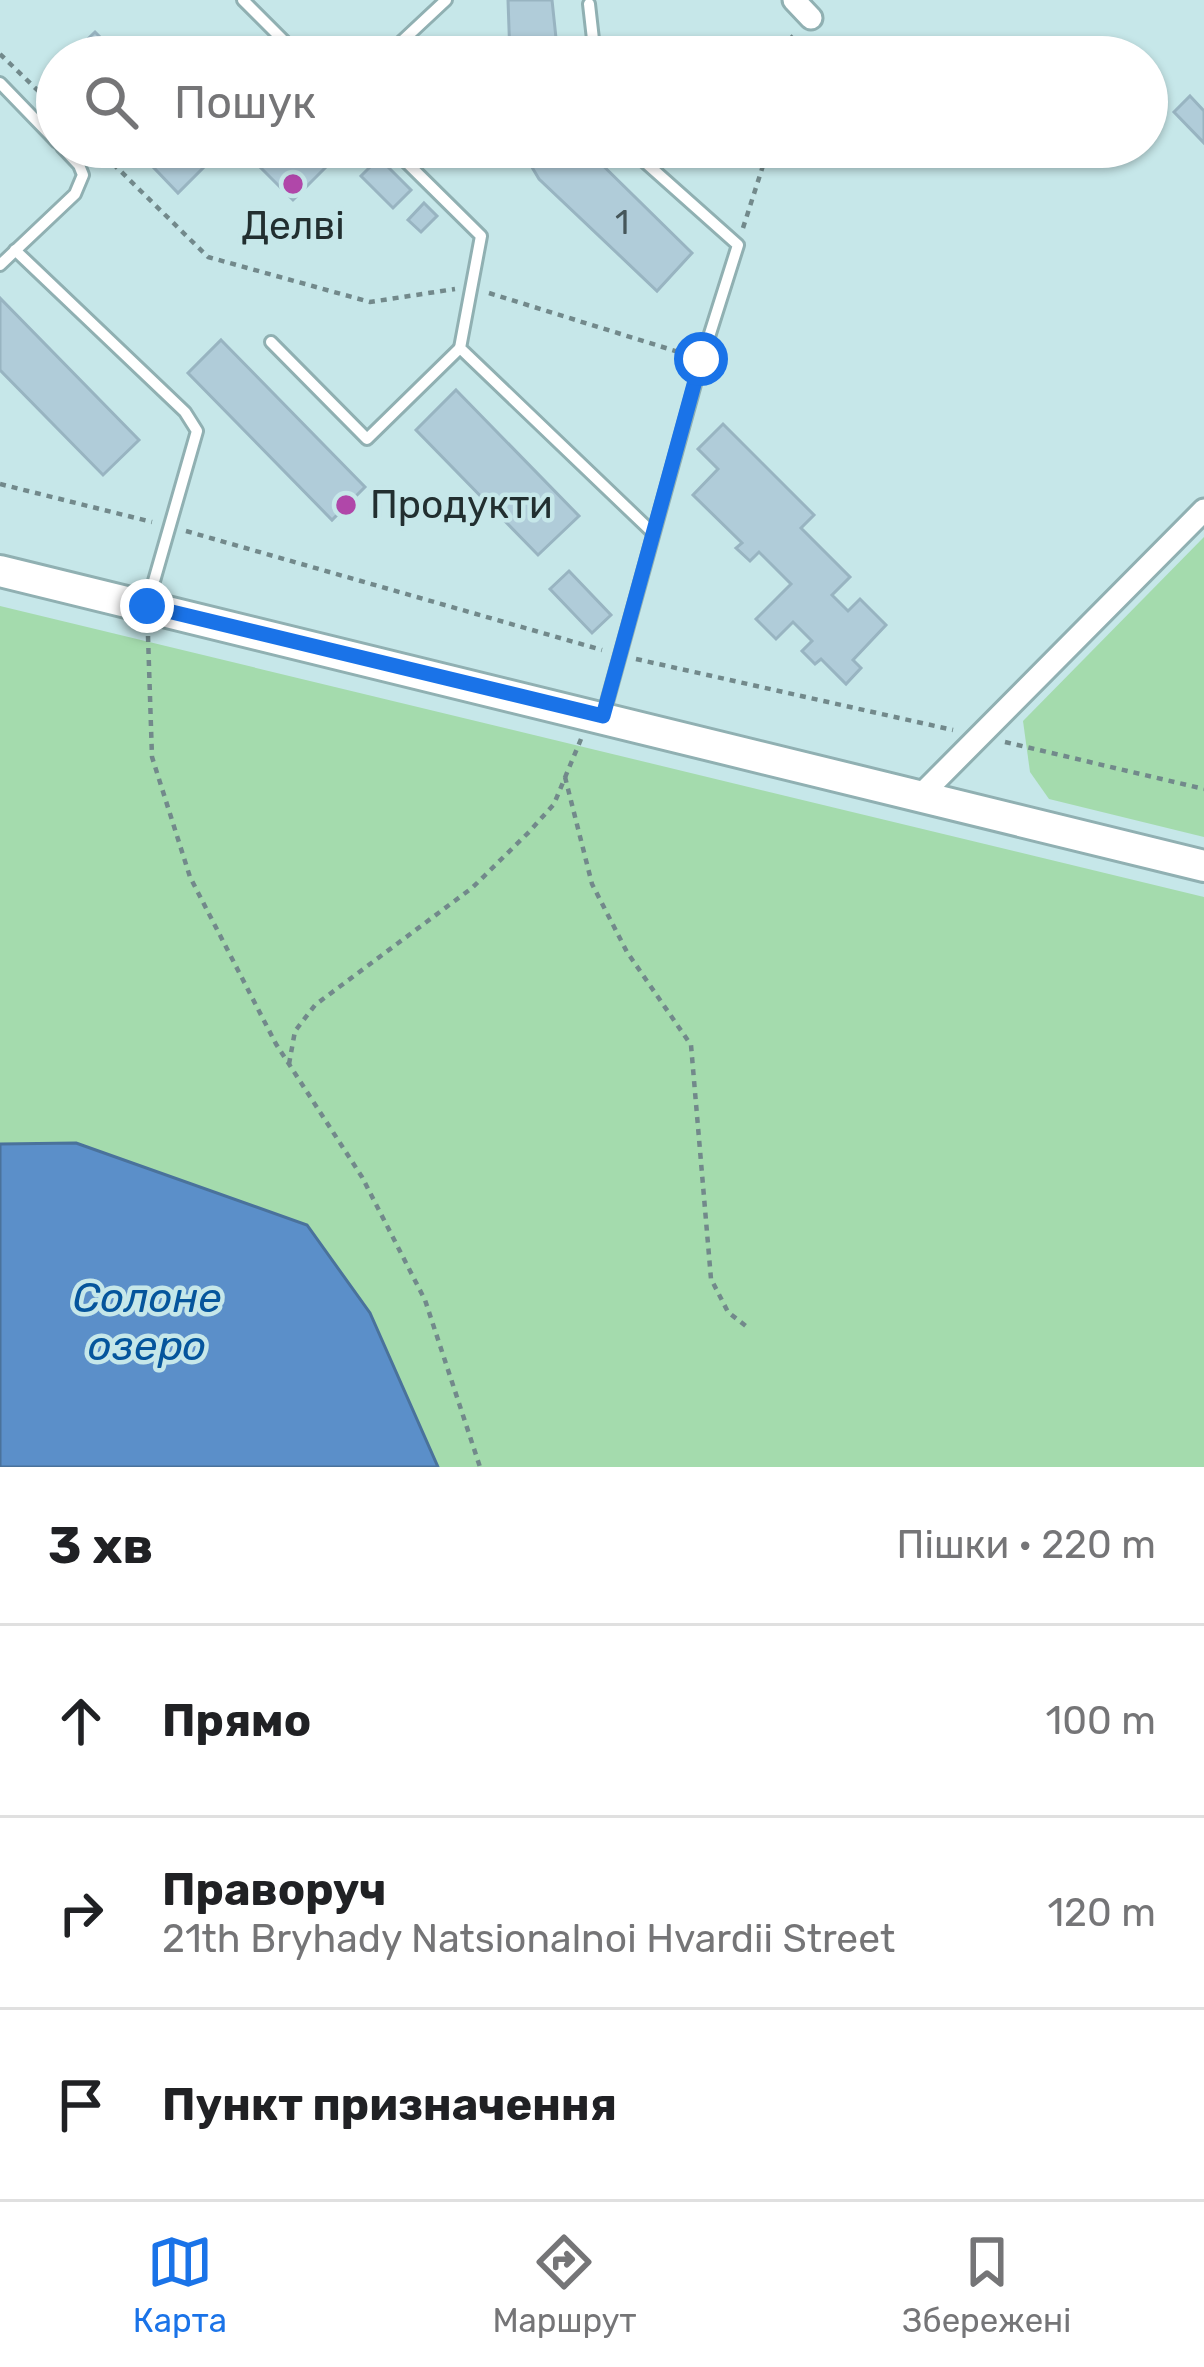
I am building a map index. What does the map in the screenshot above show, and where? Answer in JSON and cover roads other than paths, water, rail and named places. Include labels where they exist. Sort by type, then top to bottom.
[{"type":"street","points":[[794,0],[811,18]]},
{"type":"street","points":[[921,796],[1204,510]]},
{"type":"street","points":[[0,571],[1204,866]]},
{"type":"lane","points":[[243,0],[279,36]]},
{"type":"lane","points":[[407,36],[446,0]]},
{"type":"lane","points":[[589,4],[593,36]]},
{"type":"lane","points":[[0,83],[36,121]]},
{"type":"lane","points":[[0,265],[75,194],[83,176],[80,168]]},
{"type":"lane","points":[[271,342],[367,440],[460,348],[481,236],[412,168]]},
{"type":"lane","points":[[603,716],[701,359],[738,244],[652,168]]},
{"type":"lane","points":[[15,250],[184,412],[196,431],[147,606]]},
{"type":"lane","points":[[460,348],[652,532]]},
{"type":"water","name":"Солоне озеро","points":[[76,1143],[307,1225],[370,1313],[438,1467],[0,1467],[0,1144]]},
{"type":"place","name":"Делві","points":[[293,184]]},
{"type":"place","name":"Продукти","points":[[346,505]]}]
